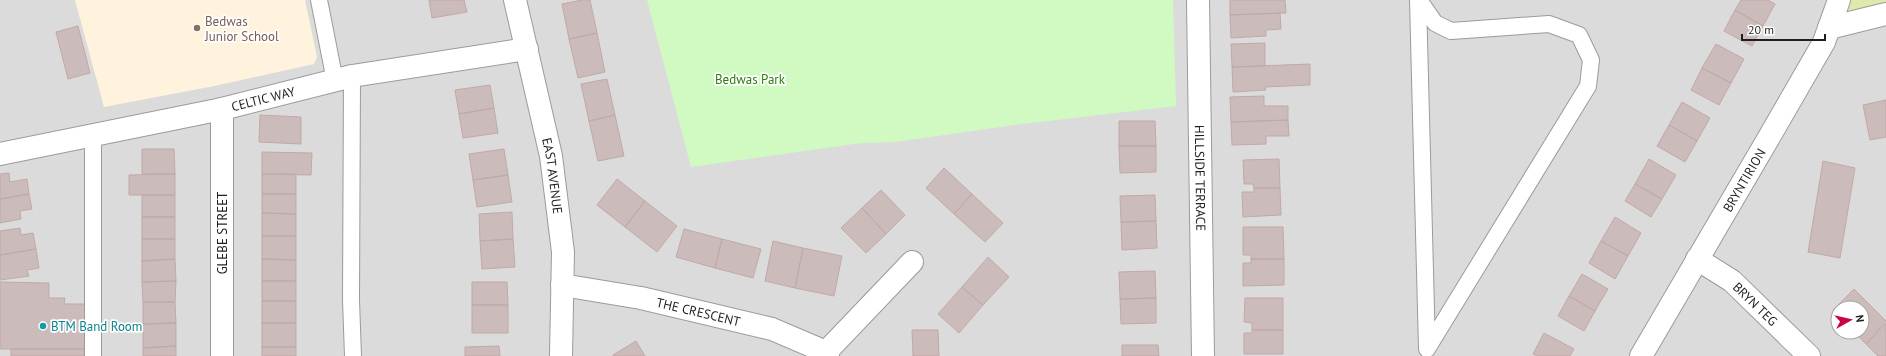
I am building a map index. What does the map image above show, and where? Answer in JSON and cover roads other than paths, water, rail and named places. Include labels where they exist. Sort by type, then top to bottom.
[{"type":"street","name":"EAST AVENUE","points":[[515,0],[551,156],[563,252],[561,356]]},
{"type":"street","name":"HILLSIDE TERRACE","points":[[1198,0],[1203,356]]},
{"type":"street","name":"BRYNTIRION","points":[[1641,356],[1824,42],[1839,0]]},
{"type":"street","points":[[1829,28],[1886,14]]},
{"type":"street","name":"CELTIC WAY","points":[[0,154],[222,109],[343,79],[527,49]]},
{"type":"street","name":"GLEBE STREET","points":[[222,109],[222,356]]},
{"type":"street","name":"BRYN TEG","points":[[1697,258],[1732,281],[1809,356]]},
{"type":"street","points":[[827,354],[912,262]]},
{"type":"street","name":"THE CRESCENT","points":[[562,285],[641,298],[772,329],[827,354]]},
{"type":"lane","points":[[319,0],[343,79],[353,356]]},
{"type":"lane","points":[[1418,0],[1435,22],[1451,32],[1549,24],[1579,35],[1591,60],[1588,86],[1426,349],[1418,0]]},
{"type":"lane","points":[[93,134],[93,356]]},
{"type":"place","name":"Bedwas Junior School","points":[[197,28]]},
{"type":"place","name":"BTM Band Room","points":[[43,326]]},
{"type":"park label","name":"Bedwas Park","points":[[750,79]]}]
